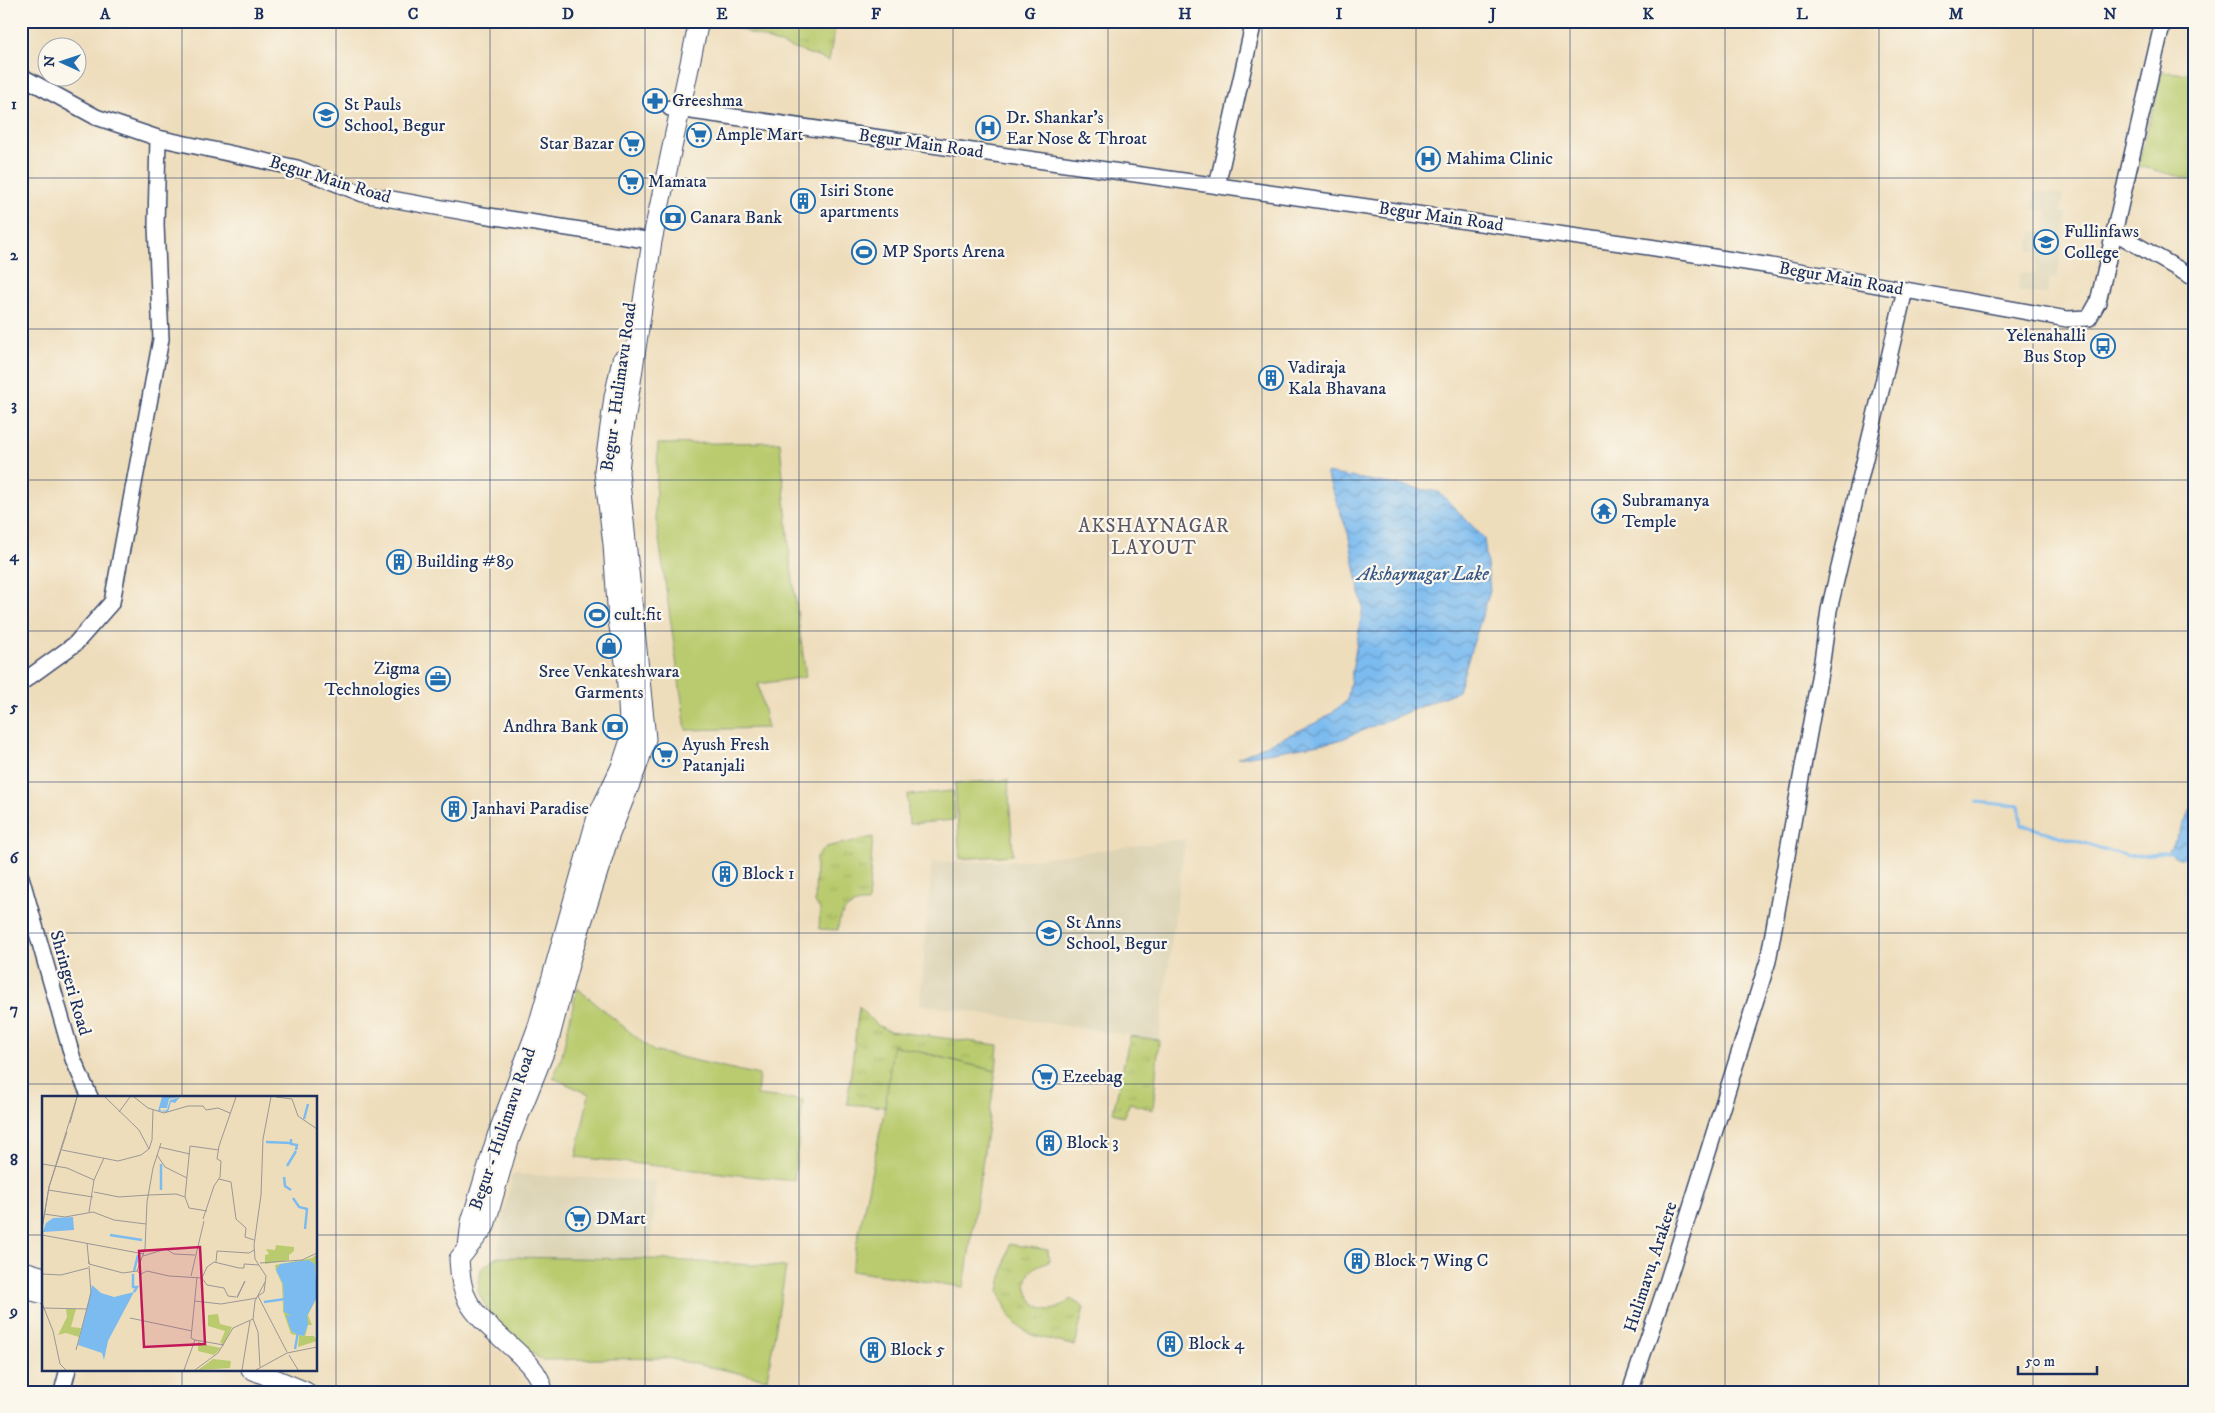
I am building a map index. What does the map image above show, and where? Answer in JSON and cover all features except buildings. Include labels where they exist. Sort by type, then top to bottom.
[{"type":"main road","name":"Begur - Hulimavu Road","points":[[646,240],[665,181],[688,21]]},
{"type":"main road","points":[[676,109],[699,21]]},
{"type":"main road","name":"Begur - Hulimavu Road","points":[[542,1392],[537,1372],[486,1324],[468,1302],[463,1291],[460,1259],[485,1226],[510,1138],[549,1040],[571,957],[610,834],[646,739],[619,472],[646,240],[676,109]]},
{"type":"main road","points":[[21,1270],[42,1276]]},
{"type":"main road","points":[[21,1288],[42,1293]]},
{"type":"main road","points":[[253,1370],[306,1392]]},
{"type":"street","points":[[1217,186],[1254,21]]},
{"type":"street","points":[[2163,21],[2114,232],[2194,278]]},
{"type":"street","name":"Begur Main Road","points":[[21,76],[96,117],[158,138],[296,168],[363,194],[470,213],[646,240]]},
{"type":"street","name":"Begur Main Road","points":[[676,109],[1649,247],[2067,319],[2085,319],[2092,314],[2098,302],[2114,232]]},
{"type":"street","points":[[21,683],[75,644],[112,602],[161,339],[156,225],[158,138]]},
{"type":"street","name":"Hulimavu, Arakere","points":[[1630,1392],[1768,961],[1822,661],[1829,610],[1905,290]]},
{"type":"street","name":"Shringeri Road","points":[[21,877],[72,1059],[90,1096]]},
{"type":"street","points":[[62,1392],[68,1370]]},
{"type":"shaded area","name":"Fullinfaws College","points":[[2035,191],[2063,195],[2061,212],[2067,213],[2057,279],[2050,279],[2047,295],[2018,291],[2020,273],[2035,274],[2039,253],[2029,251],[2032,231],[2044,232],[2047,211],[2033,209]]},
{"type":"shaded area","name":"St Anns School, Begur","points":[[1185,839],[1159,1040],[920,1004],[932,862],[1018,861]]},
{"type":"shaded area","name":"DMart","points":[[512,1174],[656,1181],[650,1259],[497,1257]]},
{"type":"green space","points":[[716,21],[836,21],[829,61]]},
{"type":"green space","points":[[2162,72],[2194,74],[2194,180],[2138,166]]},
{"type":"green space","points":[[780,442],[790,558],[806,677],[758,684],[768,728],[686,730],[655,511],[658,444]]},
{"type":"green space","points":[[1008,780],[1013,855],[960,859],[955,783]]},
{"type":"green space","points":[[953,791],[955,820],[909,824],[907,795]]},
{"type":"green space","points":[[873,837],[868,903],[856,904],[847,909],[840,918],[838,930],[819,929],[820,909],[815,903],[816,857],[826,847]]},
{"type":"green space","points":[[577,988],[653,1051],[759,1075],[757,1095],[803,1100],[794,1181],[576,1157],[589,1094],[553,1078],[561,1059]]},
{"type":"green space","points":[[859,1006],[874,1023],[889,1031],[998,1045],[996,1071],[893,1045],[885,1107],[847,1104]]},
{"type":"green space","points":[[1130,1036],[1159,1040],[1153,1110],[1130,1103],[1123,1117],[1113,1112]]},
{"type":"green space","points":[[892,1045],[996,1071],[964,1287],[851,1271],[885,1107]]},
{"type":"green space","points":[[1009,1244],[1048,1250],[1049,1262],[1035,1267],[1028,1276],[1027,1287],[1030,1297],[1037,1305],[1047,1310],[1058,1308],[1070,1299],[1084,1307],[1075,1346],[1032,1335],[1018,1326],[1008,1313],[999,1291]]},
{"type":"green space","points":[[497,1257],[650,1259],[786,1267],[767,1379],[667,1358],[542,1360],[498,1329],[478,1292],[481,1269]]},
{"type":"water","name":"Akshaynagar Lake","points":[[1326,473],[1439,492],[1484,538],[1490,591],[1458,691],[1337,741],[1238,758],[1322,720],[1347,701],[1363,607],[1348,533]]},
{"type":"water","points":[[2194,799],[2194,857],[2180,858],[2174,856],[2169,850],[2189,814]]},
{"type":"waterway","points":[[1976,802],[2019,806],[2022,825],[2128,856],[2171,852]]},
{"type":"place","name":"Greeshma","points":[[655,101]]},
{"type":"place","name":"St Pauls School, Begur","points":[[326,115]]},
{"type":"place","name":"Dr. Shankar's Ear Nose & Throat","points":[[988,128]]},
{"type":"place","name":"Ample Mart","points":[[699,135]]},
{"type":"place","name":"Star Bazar","points":[[632,144]]},
{"type":"place","name":"Mahima Clinic","points":[[1428,159]]},
{"type":"place","name":"Mamata","points":[[631,182]]},
{"type":"place","name":"Isiri Stone apartments","points":[[803,201]]},
{"type":"place","name":"Canara Bank","points":[[673,218]]},
{"type":"place","name":"Fullinfaws College","points":[[2046,242]]},
{"type":"place","name":"MP Sports Arena","points":[[864,252]]},
{"type":"place","name":"Yelenahalli Bus Stop","points":[[2103,346]]},
{"type":"place","name":"Vadiraja Kala Bhavana","points":[[1271,378]]},
{"type":"place","name":"Subramanya Temple","points":[[1604,511]]},
{"type":"place","name":"Building #89","points":[[399,562]]},
{"type":"place","name":"cult.fit","points":[[597,615]]},
{"type":"place","name":"Sree Venkateshwara Garments","points":[[609,646]]},
{"type":"place","name":"Zigma Technologies","points":[[438,679]]},
{"type":"place","name":"Andhra Bank","points":[[615,727]]},
{"type":"place","name":"Ayush Fresh Patanjali","points":[[665,755]]},
{"type":"place","name":"Janhavi Paradise","points":[[454,809]]},
{"type":"place","name":"Block 1","points":[[725,874]]},
{"type":"place","name":"St Anns School, Begur","points":[[1049,933]]},
{"type":"place","name":"Ezeebag","points":[[1045,1077]]},
{"type":"place","name":"Block 3","points":[[1049,1143]]},
{"type":"place","name":"DMart","points":[[578,1219]]},
{"type":"place","name":"Block 7 Wing C","points":[[1357,1261]]},
{"type":"place","name":"Block 4","points":[[1170,1344]]},
{"type":"place","name":"Block 5","points":[[873,1350]]},
{"type":"district","name":"AKSHAYNAGAR LAYOUT","points":[[1154,537]]}]
